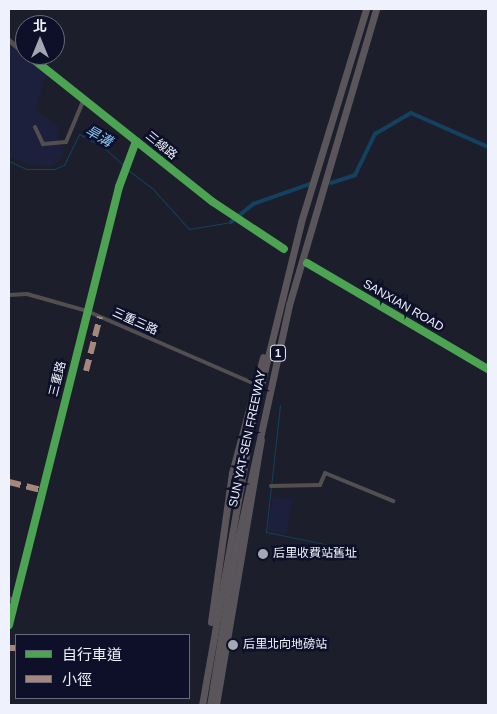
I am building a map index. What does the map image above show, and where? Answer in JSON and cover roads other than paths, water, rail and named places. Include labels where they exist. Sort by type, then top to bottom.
[{"type":"highway","name":"SUN YAT-SEN FREEWAY","points":[[202,705],[252,422],[285,287],[366,9]]},
{"type":"highway","name":"SUN YAT-SEN FREEWAY","points":[[210,705],[260,430],[303,251],[376,9]]},
{"type":"highway","points":[[216,705],[262,454],[260,430]]},
{"type":"street","name":"三線路","points":[[40,65],[213,202],[284,249]]},
{"type":"street","points":[[35,127],[43,144],[66,142],[84,99]]},
{"type":"street","name":"三重路","points":[[9,625],[86,311],[136,141]]},
{"type":"street","name":"SANXIAN ROAD","points":[[307,263],[488,369]]},
{"type":"street","name":"三重三路","points":[[9,295],[27,294],[86,311],[250,382]]},
{"type":"street","points":[[271,486],[320,485],[325,474],[393,501]]},
{"type":"street","points":[[9,598],[15,602]]},
{"type":"waterway","points":[[331,183],[355,175],[375,134],[411,113],[488,147]]},
{"type":"waterway","name":"旱溝","points":[[9,161],[26,169],[54,169],[64,165],[79,134],[102,146],[125,167]]},
{"type":"waterway","name":"旱溝","points":[[128,170],[152,188],[189,229],[231,222]]},
{"type":"waterway","points":[[231,222],[253,204],[310,184]]},
{"type":"waterway","points":[[280,405],[266,532],[334,546]]},
{"type":"place","name":"后里收費站舊址","points":[[263,554]]},
{"type":"place","name":"后里北向地磅站","points":[[233,645]]}]
